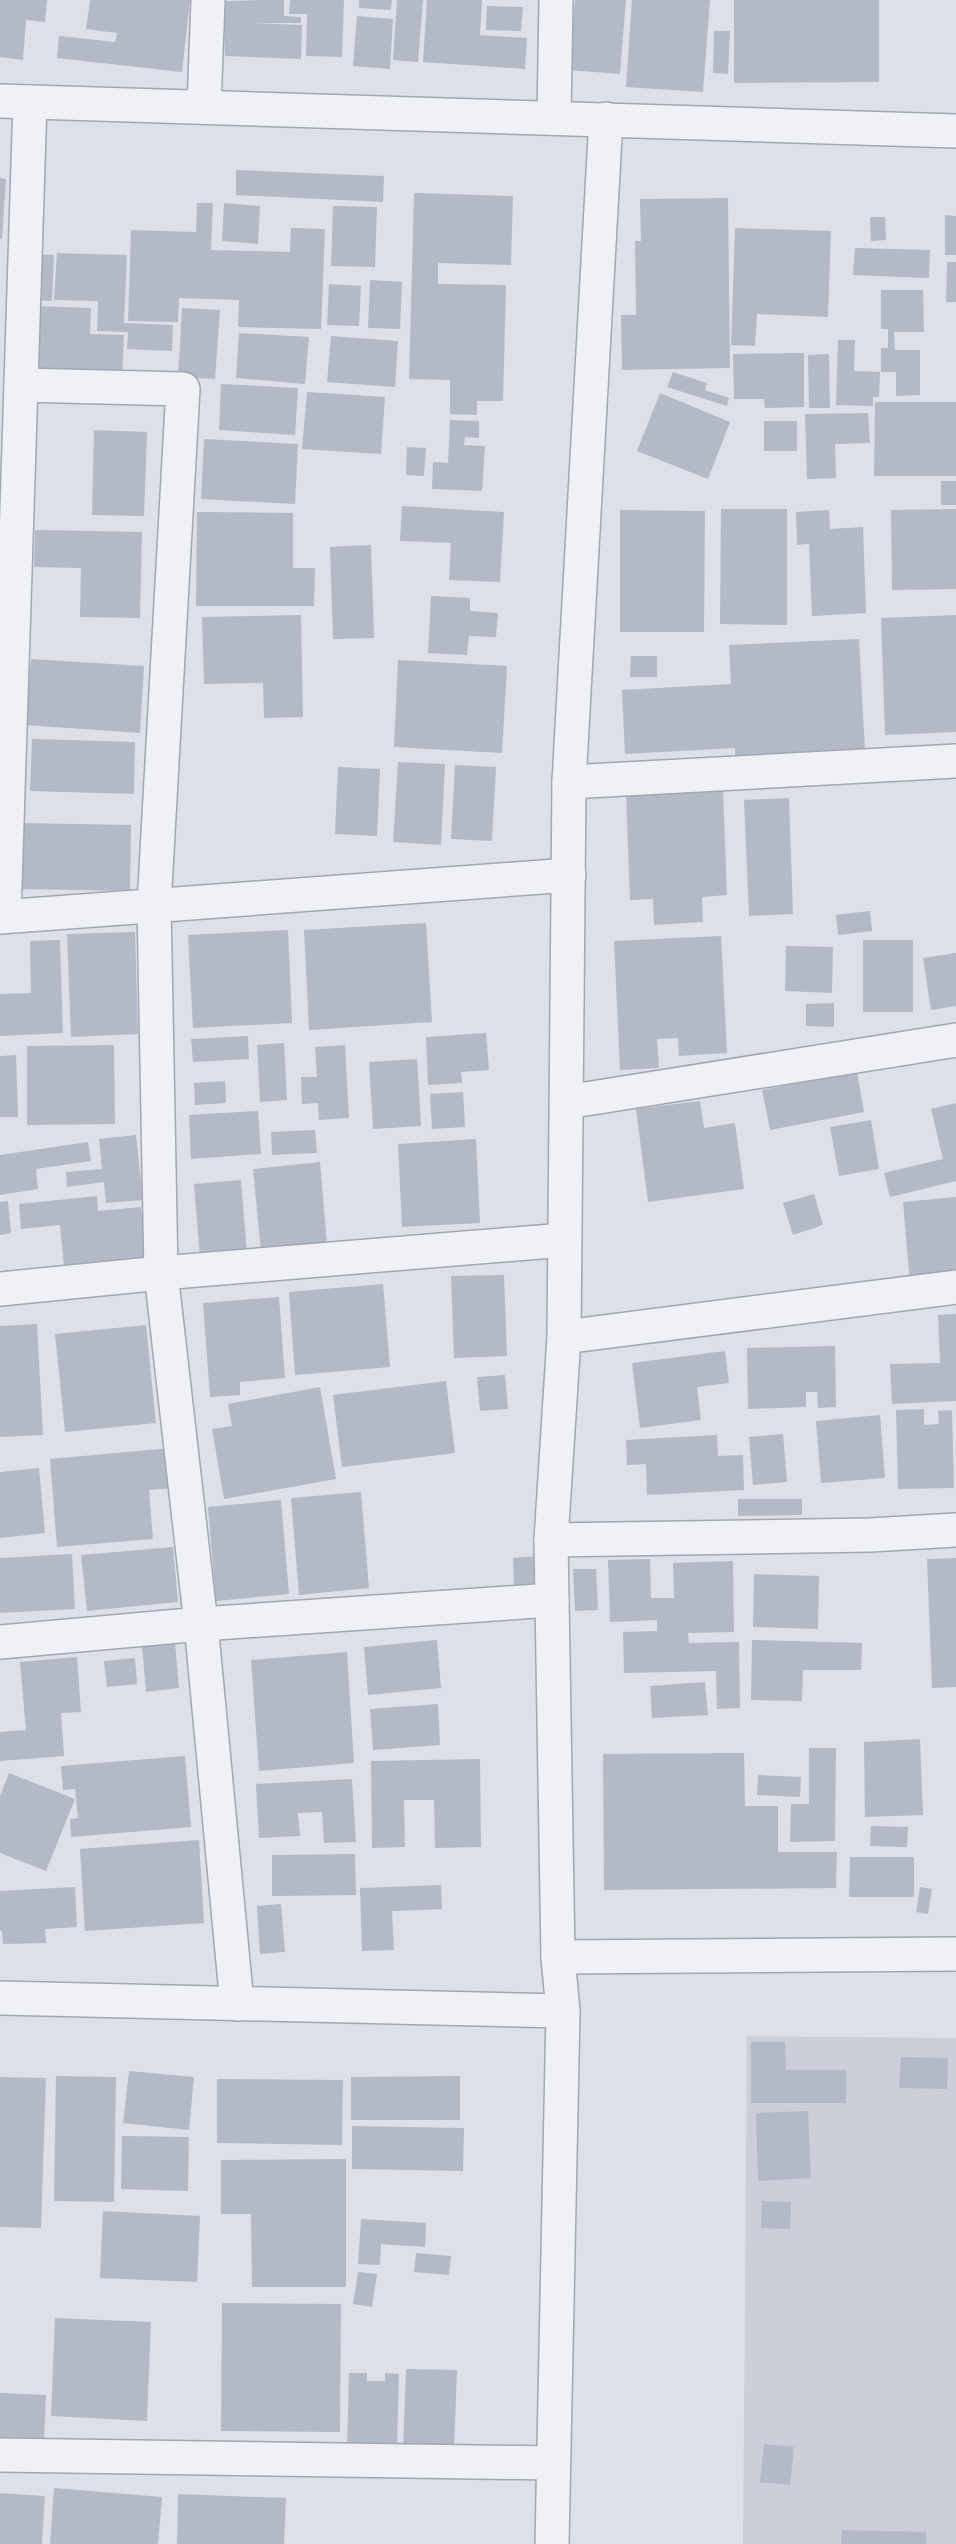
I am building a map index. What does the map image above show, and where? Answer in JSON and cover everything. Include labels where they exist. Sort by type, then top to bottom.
[{"type":"street","points":[[204,107],[208,0]]},
{"type":"street","points":[[554,118],[556,0]]},
{"type":"street","points":[[569,875],[2,917],[21,385],[15,102],[956,131]]},
{"type":"street","points":[[552,2544],[563,2012],[558,1957],[551,1540],[564,1337],[569,782],[606,119]]},
{"type":"street","points":[[21,385],[183,389],[154,905],[161,1273],[201,1624],[237,2004]]},
{"type":"street","points":[[569,782],[956,761]]},
{"type":"street","points":[[567,1102],[956,1040]]},
{"type":"street","points":[[0,1289],[161,1273],[564,1240]]},
{"type":"street","points":[[564,1337],[956,1287]]},
{"type":"street","points":[[551,1540],[870,1534],[956,1530]]},
{"type":"street","points":[[0,1642],[201,1624],[552,1600]]},
{"type":"street","points":[[558,1957],[956,1954]]},
{"type":"street","points":[[0,1998],[563,2012]]},
{"type":"street","points":[[0,2455],[553,2463]]},
{"type":"shaded area","points":[[747,2036],[956,2038],[956,2544],[743,2544]]},
{"type":"building","points":[[0,0],[47,0],[45,22],[26,20],[23,60],[0,57]]},
{"type":"building","points":[[90,0],[190,0],[182,72],[57,58],[59,36],[115,42],[117,33],[86,29]]},
{"type":"building","points":[[284,0],[284,16],[301,17],[301,23],[254,23],[302,25],[301,59],[225,56],[224,1]]},
{"type":"building","points":[[290,0],[344,0],[342,57],[306,56],[307,14],[289,14]]},
{"type":"building","points":[[359,0],[392,0],[391,10],[359,8]]},
{"type":"building","points":[[397,0],[423,0],[418,62],[393,60]]},
{"type":"building","points":[[427,0],[482,0],[480,35],[527,38],[525,69],[423,62]]},
{"type":"building","points":[[575,0],[626,0],[620,74],[569,70]]},
{"type":"building","points":[[632,0],[710,0],[703,92],[626,87]]},
{"type":"building","points":[[734,0],[879,0],[879,82],[734,83]]},
{"type":"building","points":[[487,6],[523,7],[521,31],[486,30]]},
{"type":"building","points":[[357,16],[393,19],[390,69],[353,66]]},
{"type":"building","points":[[714,31],[730,31],[728,74],[713,73]]},
{"type":"building","points":[[236,170],[384,176],[383,202],[236,195]]},
{"type":"building","points":[[0,178],[6,179],[2,239],[0,239]]},
{"type":"building","points":[[414,193],[513,196],[511,265],[438,263],[438,284],[506,285],[503,401],[477,401],[477,415],[450,414],[450,380],[409,379]]},
{"type":"building","points":[[728,198],[730,368],[622,370],[621,315],[636,315],[635,241],[641,241],[640,199]]},
{"type":"building","points":[[197,203],[213,203],[211,250],[290,252],[291,228],[325,229],[321,329],[238,327],[239,300],[179,298],[178,322],[128,321],[131,230],[196,232]]},
{"type":"building","points":[[224,203],[260,206],[258,244],[222,241]]},
{"type":"building","points":[[333,206],[377,207],[375,267],[331,266]]},
{"type":"building","points":[[945,215],[956,216],[956,255],[945,255]]},
{"type":"building","points":[[870,217],[885,217],[886,240],[871,241]]},
{"type":"building","points":[[735,228],[831,231],[828,317],[757,314],[755,346],[731,345]]},
{"type":"building","points":[[855,248],[930,250],[929,278],[853,275]]},
{"type":"building","points":[[57,253],[127,255],[124,323],[173,325],[172,351],[127,349],[128,332],[97,331],[98,301],[54,300]]},
{"type":"building","points":[[37,254],[54,255],[52,301],[35,300]]},
{"type":"building","points":[[947,262],[956,262],[956,302],[946,302]]},
{"type":"building","points":[[370,280],[402,282],[400,329],[368,328]]},
{"type":"building","points":[[329,284],[361,286],[359,326],[327,325]]},
{"type":"building","points":[[881,290],[923,290],[924,332],[894,332],[895,350],[920,350],[920,395],[896,396],[896,372],[881,372],[881,348],[888,348],[888,329],[881,329]]},
{"type":"building","points":[[33,306],[91,308],[90,334],[124,335],[122,380],[30,377]]},
{"type":"building","points":[[182,308],[220,310],[215,379],[178,377]]},
{"type":"building","points":[[239,333],[309,337],[305,384],[236,378]]},
{"type":"building","points":[[331,336],[398,341],[395,387],[327,382]]},
{"type":"building","points":[[838,340],[855,340],[854,371],[880,372],[879,397],[873,397],[873,406],[836,405]]},
{"type":"building","points":[[804,353],[804,407],[765,408],[764,399],[734,399],[733,354]]},
{"type":"building","points":[[829,354],[830,408],[809,408],[808,355]]},
{"type":"building","points":[[673,372],[707,383],[705,390],[729,398],[727,406],[667,387]]},
{"type":"building","points":[[221,384],[298,388],[295,435],[219,430]]},
{"type":"building","points":[[307,392],[385,397],[381,454],[302,449]]},
{"type":"building","points":[[660,393],[730,422],[708,479],[637,451]]},
{"type":"building","points":[[875,402],[956,402],[956,476],[874,476]]},
{"type":"building","points":[[868,413],[870,443],[835,444],[836,478],[807,479],[805,414]]},
{"type":"building","points":[[450,420],[479,421],[479,438],[465,437],[464,445],[485,446],[482,491],[432,489],[433,462],[448,463]]},
{"type":"building","points":[[764,421],[797,421],[797,451],[764,451]]},
{"type":"building","points":[[94,430],[147,432],[144,516],[92,515]]},
{"type":"building","points":[[204,439],[298,444],[295,504],[201,499]]},
{"type":"building","points":[[407,447],[426,448],[424,476],[406,475]]},
{"type":"building","points":[[941,481],[956,481],[956,505],[941,505]]},
{"type":"building","points":[[402,506],[504,512],[500,582],[449,580],[451,543],[400,541]]},
{"type":"building","points":[[721,509],[787,509],[787,625],[720,624]]},
{"type":"building","points":[[956,509],[956,589],[892,590],[891,510]]},
{"type":"building","points":[[620,510],[705,511],[704,632],[620,632]]},
{"type":"building","points":[[829,510],[830,529],[863,527],[866,613],[812,616],[809,544],[797,545],[796,512]]},
{"type":"building","points":[[197,512],[293,513],[293,568],[315,568],[314,606],[196,606]]},
{"type":"building","points":[[35,530],[142,532],[140,618],[80,617],[81,568],[34,567]]},
{"type":"building","points":[[371,545],[374,638],[333,639],[330,547]]},
{"type":"building","points":[[431,596],[470,598],[470,611],[498,613],[496,637],[469,636],[467,655],[428,653]]},
{"type":"building","points":[[301,615],[303,717],[264,718],[263,683],[204,684],[202,617]]},
{"type":"building","points":[[956,615],[956,732],[885,735],[881,618]]},
{"type":"building","points":[[859,639],[865,752],[735,759],[735,748],[625,754],[622,690],[731,684],[729,645]]},
{"type":"building","points":[[631,656],[657,656],[657,677],[630,677]]},
{"type":"building","points":[[31,659],[144,666],[140,733],[26,725]]},
{"type":"building","points":[[398,660],[507,666],[502,753],[394,747]]},
{"type":"building","points":[[32,739],[135,742],[134,794],[30,791]]},
{"type":"building","points":[[398,762],[445,764],[441,845],[393,842]]},
{"type":"building","points":[[455,765],[496,767],[492,841],[451,839]]},
{"type":"building","points":[[338,767],[380,769],[377,836],[335,834]]},
{"type":"building","points":[[723,790],[727,895],[702,897],[703,922],[654,925],[653,899],[630,900],[626,794]]},
{"type":"building","points":[[789,798],[793,914],[749,916],[744,800]]},
{"type":"building","points":[[19,823],[131,825],[130,891],[17,889]]},
{"type":"building","points":[[870,911],[872,931],[838,935],[836,915]]},
{"type":"building","points":[[426,923],[432,1022],[309,1030],[304,930]]},
{"type":"building","points":[[288,930],[292,1023],[193,1028],[188,935]]},
{"type":"building","points":[[135,932],[138,1034],[71,1037],[67,934]]},
{"type":"building","points":[[721,936],[727,1053],[679,1056],[678,1038],[657,1039],[659,1068],[620,1070],[614,941]]},
{"type":"building","points":[[60,940],[63,1033],[0,1036],[0,994],[31,993],[30,941]]},
{"type":"building","points":[[863,940],[913,940],[913,1012],[863,1012]]},
{"type":"building","points":[[786,946],[833,947],[832,993],[785,991]]},
{"type":"building","points":[[956,953],[956,1006],[931,1010],[923,958]]},
{"type":"building","points":[[834,1003],[834,1027],[806,1026],[806,1004]]},
{"type":"building","points":[[486,1033],[489,1070],[461,1072],[462,1083],[428,1085],[426,1037]]},
{"type":"building","points":[[248,1036],[249,1059],[193,1062],[191,1039]]},
{"type":"building","points":[[284,1043],[287,1100],[260,1102],[257,1045]]},
{"type":"building","points":[[114,1045],[115,1124],[27,1125],[27,1046]]},
{"type":"building","points":[[345,1045],[349,1118],[319,1120],[318,1103],[302,1104],[301,1077],[317,1077],[315,1047]]},
{"type":"building","points":[[16,1055],[18,1117],[0,1117],[0,1056]]},
{"type":"building","points":[[417,1059],[421,1126],[373,1129],[369,1062]]},
{"type":"building","points":[[857,1072],[864,1112],[770,1130],[762,1090]]},
{"type":"building","points":[[225,1081],[226,1103],[195,1105],[194,1083]]},
{"type":"building","points":[[463,1092],[465,1127],[432,1129],[430,1094]]},
{"type":"building","points":[[700,1101],[704,1128],[735,1123],[744,1189],[648,1202],[636,1109]]},
{"type":"building","points":[[956,1103],[956,1181],[890,1197],[884,1173],[943,1159],[931,1109]]},
{"type":"building","points":[[258,1111],[261,1154],[191,1159],[189,1115]]},
{"type":"building","points":[[871,1120],[879,1169],[839,1176],[830,1127]]},
{"type":"building","points":[[315,1130],[317,1153],[272,1155],[271,1132]]},
{"type":"building","points":[[136,1135],[143,1200],[106,1203],[104,1182],[67,1187],[66,1172],[102,1169],[99,1139]]},
{"type":"building","points":[[476,1139],[480,1223],[402,1227],[398,1144]]},
{"type":"building","points":[[88,1142],[91,1161],[36,1169],[38,1189],[0,1195],[0,1155]]},
{"type":"building","points":[[320,1162],[327,1244],[261,1251],[253,1169]]},
{"type":"building","points":[[241,1180],[247,1254],[200,1258],[194,1184]]},
{"type":"building","points":[[814,1194],[823,1225],[793,1235],[783,1203]]},
{"type":"building","points":[[97,1196],[98,1211],[141,1207],[146,1258],[64,1266],[60,1225],[21,1229],[19,1204]]},
{"type":"building","points":[[956,1197],[956,1279],[910,1283],[903,1202]]},
{"type":"building","points":[[8,1201],[11,1233],[0,1235],[0,1202]]},
{"type":"building","points":[[504,1275],[507,1356],[454,1358],[451,1276]]},
{"type":"building","points":[[383,1284],[390,1367],[295,1375],[289,1292]]},
{"type":"building","points":[[279,1297],[285,1378],[240,1382],[240,1395],[210,1397],[203,1303]]},
{"type":"building","points":[[956,1314],[956,1401],[892,1404],[890,1364],[940,1363],[938,1315]]},
{"type":"building","points":[[37,1324],[43,1435],[0,1437],[0,1326]]},
{"type":"building","points":[[146,1325],[156,1423],[65,1432],[55,1334]]},
{"type":"building","points":[[835,1346],[836,1407],[818,1408],[817,1392],[806,1392],[806,1407],[748,1409],[747,1348]]},
{"type":"building","points":[[725,1351],[729,1383],[697,1387],[701,1420],[640,1428],[632,1363]]},
{"type":"building","points":[[505,1375],[508,1409],[480,1411],[477,1377]]},
{"type":"building","points":[[446,1381],[455,1453],[342,1467],[333,1395]]},
{"type":"building","points":[[320,1387],[336,1479],[224,1499],[212,1429],[232,1426],[228,1404]]},
{"type":"building","points":[[924,1409],[924,1425],[939,1424],[938,1411],[952,1410],[954,1488],[898,1489],[896,1410]]},
{"type":"building","points":[[880,1415],[885,1478],[821,1483],[816,1421]]},
{"type":"building","points":[[783,1434],[787,1482],[753,1485],[749,1437]]},
{"type":"building","points":[[717,1435],[718,1456],[743,1455],[744,1490],[647,1495],[646,1464],[627,1465],[626,1440]]},
{"type":"building","points":[[171,1448],[174,1488],[149,1490],[153,1539],[57,1547],[50,1459]]},
{"type":"building","points":[[39,1468],[45,1533],[0,1538],[0,1472]]},
{"type":"building","points":[[361,1492],[369,1588],[299,1595],[291,1498]]},
{"type":"building","points":[[738,1499],[802,1499],[802,1515],[738,1516]]},
{"type":"building","points":[[281,1500],[289,1594],[216,1601],[208,1507]]},
{"type":"building","points":[[173,1547],[178,1602],[87,1611],[81,1555]]},
{"type":"building","points":[[72,1554],[75,1609],[0,1613],[0,1558]]},
{"type":"building","points":[[537,1556],[539,1588],[514,1590],[513,1558]]},
{"type":"building","points":[[956,1558],[956,1687],[932,1688],[927,1559]]},
{"type":"building","points":[[650,1559],[651,1598],[674,1598],[673,1563],[733,1561],[734,1632],[688,1633],[689,1643],[739,1642],[740,1708],[717,1709],[716,1671],[624,1673],[623,1632],[657,1631],[657,1620],[610,1622],[608,1560]]},
{"type":"building","points":[[573,1569],[596,1569],[598,1610],[575,1611]]},
{"type":"building","points":[[754,1574],[819,1576],[818,1629],[753,1627]]},
{"type":"building","points":[[437,1640],[441,1688],[368,1695],[364,1647]]},
{"type":"building","points":[[752,1640],[862,1643],[861,1670],[803,1670],[802,1701],[751,1700]]},
{"type":"building","points":[[175,1643],[179,1688],[146,1692],[142,1646]]},
{"type":"building","points":[[347,1652],[354,1763],[259,1771],[251,1660]]},
{"type":"building","points":[[77,1657],[81,1712],[61,1713],[64,1756],[0,1761],[0,1732],[26,1730],[20,1662]]},
{"type":"building","points":[[135,1658],[137,1684],[107,1687],[104,1661]]},
{"type":"building","points":[[705,1682],[708,1715],[652,1718],[650,1686]]},
{"type":"building","points":[[438,1704],[440,1745],[373,1750],[370,1709]]},
{"type":"building","points":[[920,1739],[923,1815],[865,1817],[864,1742]]},
{"type":"building","points":[[809,1748],[836,1748],[835,1841],[790,1842],[791,1804],[809,1804]]},
{"type":"building","points":[[744,1753],[745,1806],[778,1806],[778,1852],[837,1852],[836,1888],[604,1890],[603,1754]]},
{"type":"building","points":[[185,1756],[191,1827],[71,1837],[70,1819],[78,1818],[75,1789],[63,1790],[61,1766]]},
{"type":"building","points":[[480,1759],[481,1847],[435,1848],[434,1800],[404,1800],[405,1847],[372,1848],[371,1761]]},
{"type":"building","points":[[9,1773],[75,1799],[46,1871],[0,1853],[0,1796]]},
{"type":"building","points":[[758,1775],[801,1777],[800,1797],[757,1795]]},
{"type":"building","points":[[352,1779],[356,1842],[324,1843],[322,1812],[298,1813],[300,1836],[259,1838],[256,1784]]},
{"type":"building","points":[[871,1826],[908,1827],[907,1847],[870,1846]]},
{"type":"building","points":[[199,1840],[204,1923],[85,1931],[80,1849]]},
{"type":"building","points":[[355,1854],[356,1895],[272,1896],[272,1855]]},
{"type":"building","points":[[850,1857],[914,1857],[914,1897],[849,1897]]},
{"type":"building","points":[[441,1885],[442,1909],[392,1911],[394,1950],[362,1951],[360,1888]]},
{"type":"building","points":[[75,1887],[77,1927],[45,1929],[46,1943],[3,1944],[2,1931],[0,1931],[0,1891]]},
{"type":"building","points":[[920,1887],[932,1889],[928,1914],[916,1912]]},
{"type":"building","points":[[281,1904],[285,1952],[260,1954],[257,1906]]},
{"type":"building","points":[[751,2042],[785,2042],[786,2070],[846,2070],[846,2103],[751,2103]]},
{"type":"building","points":[[901,2057],[948,2058],[947,2089],[899,2088]]},
{"type":"building","points":[[129,2071],[194,2077],[189,2130],[123,2123]]},
{"type":"building","points":[[56,2076],[116,2077],[114,2202],[54,2201]]},
{"type":"building","points":[[460,2076],[460,2120],[351,2120],[351,2077]]},
{"type":"building","points":[[0,2077],[46,2078],[41,2228],[0,2227]]},
{"type":"building","points":[[217,2079],[343,2080],[342,2145],[217,2143]]},
{"type":"building","points":[[808,2111],[811,2178],[758,2181],[756,2113]]},
{"type":"building","points":[[352,2126],[464,2128],[463,2171],[352,2169]]},
{"type":"building","points":[[122,2136],[189,2137],[188,2191],[121,2189]]},
{"type":"building","points":[[346,2159],[346,2287],[252,2287],[251,2214],[221,2214],[221,2160]]},
{"type":"building","points":[[762,2201],[791,2202],[790,2229],[761,2228]]},
{"type":"building","points":[[103,2211],[200,2216],[197,2282],[100,2278]]},
{"type":"building","points":[[361,2219],[426,2223],[425,2247],[381,2244],[380,2265],[358,2264]]},
{"type":"building","points":[[416,2253],[451,2256],[449,2275],[414,2272]]},
{"type":"building","points":[[358,2272],[377,2274],[372,2307],[353,2304]]},
{"type":"building","points":[[222,2303],[341,2304],[340,2432],[221,2431]]},
{"type":"building","points":[[55,2318],[151,2322],[147,2421],[51,2416]]},
{"type":"building","points":[[406,2369],[457,2370],[454,2450],[403,2449]]},
{"type":"building","points":[[349,2373],[367,2373],[367,2381],[385,2381],[385,2373],[399,2374],[397,2448],[347,2447]]},
{"type":"building","points":[[0,2393],[46,2395],[44,2439],[0,2437]]},
{"type":"building","points":[[764,2444],[794,2447],[790,2485],[760,2482]]},
{"type":"building","points":[[54,2488],[162,2497],[158,2544],[50,2544]]},
{"type":"building","points":[[0,2493],[45,2496],[42,2544],[0,2544]]},
{"type":"building","points":[[178,2494],[286,2498],[284,2544],[177,2544]]},
{"type":"building","points":[[842,2530],[926,2532],[926,2544],[841,2544]]}]
